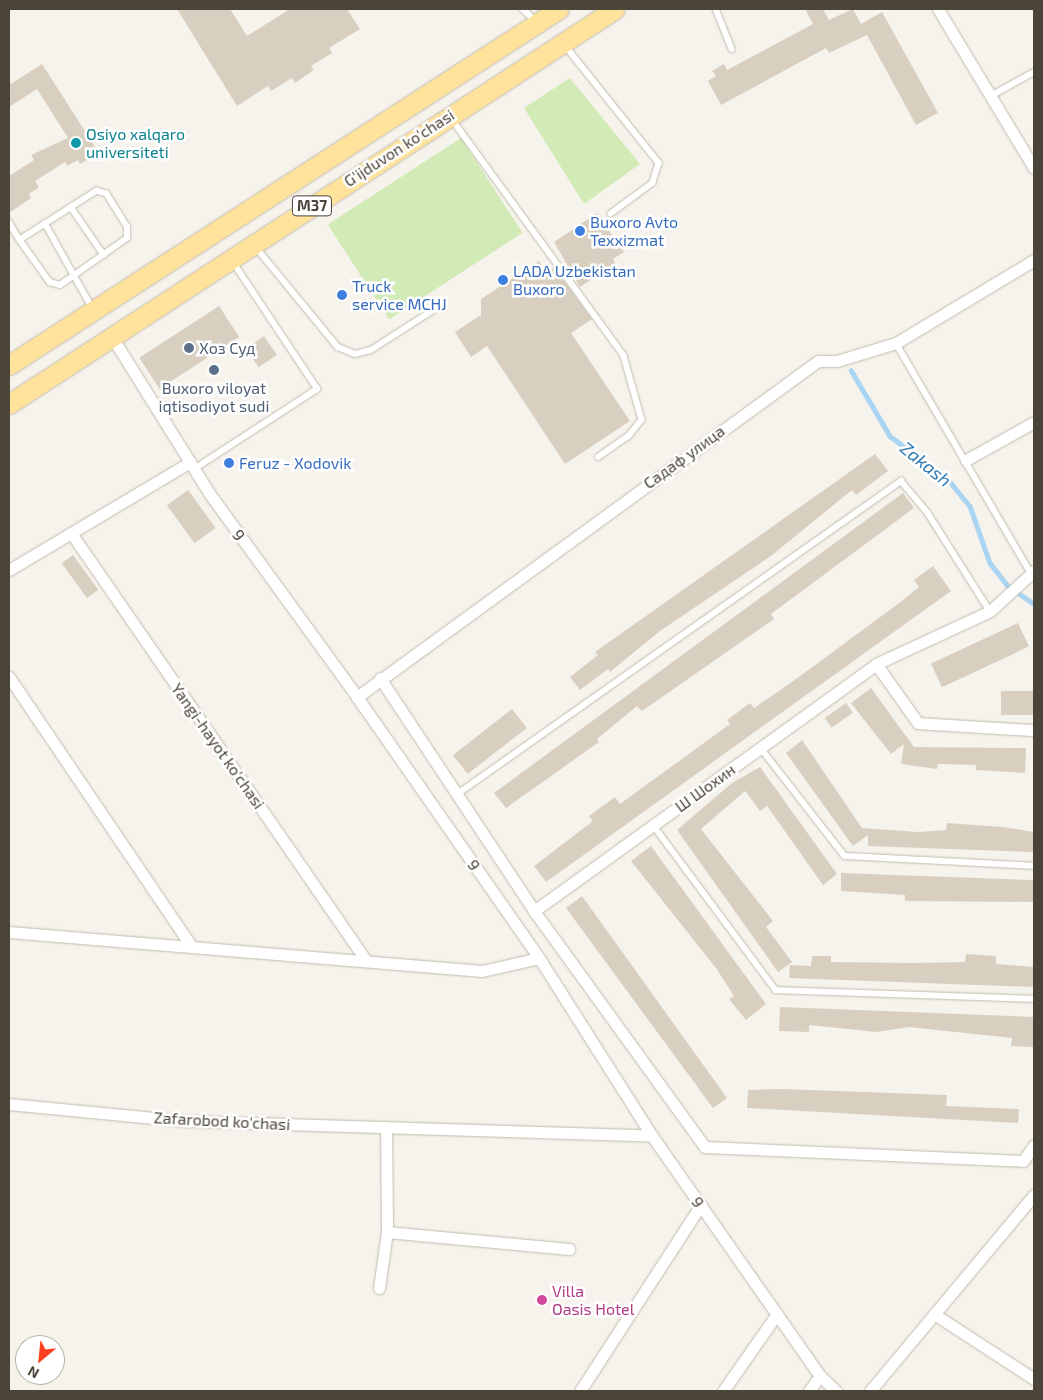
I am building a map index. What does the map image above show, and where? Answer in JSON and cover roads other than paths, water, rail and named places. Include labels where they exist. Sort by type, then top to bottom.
[{"type":"main road","name":"G'ijduvon ko'chasi","points":[[9,365],[559,9]]},
{"type":"main road","name":"G'ijduvon ko'chasi","points":[[9,404],[449,115],[615,9]]},
{"type":"main road","points":[[151,272],[170,299]]},
{"type":"street","points":[[938,9],[1034,168]]},
{"type":"street","name":"Садаф улица","points":[[357,696],[818,361],[837,361],[896,343],[1034,260]]},
{"type":"street","name":"9","points":[[112,337],[192,466],[357,696],[539,958],[652,1136],[820,1376],[836,1391]]},
{"type":"street","points":[[966,460],[1034,422]]},
{"type":"street","points":[[9,570],[71,533],[192,466]]},
{"type":"street","name":"Yangi-hayot ko'chasi","points":[[71,533],[365,959]]},
{"type":"street","name":"Ш Шохин","points":[[534,911],[876,664],[990,610],[1033,573]]},
{"type":"street","points":[[876,664],[918,723],[1034,730]]},
{"type":"street","points":[[9,677],[192,948]]},
{"type":"street","points":[[380,678],[534,911],[705,1148],[1023,1161],[1034,1145]]},
{"type":"street","points":[[11,929],[192,948],[365,959],[482,971],[539,958]]},
{"type":"street","name":"Zafarobod ko'chasi","points":[[9,1104],[187,1121],[652,1136]]},
{"type":"street","points":[[379,1288],[386,1232],[386,1127]]},
{"type":"street","points":[[870,1391],[934,1314],[1030,1208],[1034,1195]]},
{"type":"street","points":[[580,1391],[701,1205]]},
{"type":"street","points":[[386,1232],[569,1250]]},
{"type":"street","points":[[723,1391],[777,1314]]},
{"type":"street","points":[[934,1314],[1034,1378]]},
{"type":"street","points":[[809,1391],[820,1376]]},
{"type":"lane","points":[[523,9],[537,22]]},
{"type":"lane","points":[[716,9],[732,48]]},
{"type":"lane","points":[[563,43],[659,163],[653,184],[611,214]]},
{"type":"lane","points":[[991,96],[1034,72]]},
{"type":"lane","points":[[449,115],[624,356],[642,420],[629,436],[599,457]]},
{"type":"lane","points":[[9,222],[20,240],[50,282],[60,285],[127,238],[126,226],[106,194],[97,191],[20,240]]},
{"type":"lane","points":[[71,207],[104,255]]},
{"type":"lane","points":[[45,223],[93,309]]},
{"type":"lane","points":[[253,245],[338,347],[355,354],[371,350],[438,307]]},
{"type":"lane","points":[[192,466],[317,389],[230,259]]},
{"type":"lane","points":[[896,343],[1033,573]]},
{"type":"lane","points":[[456,795],[901,481],[928,513],[990,610]]},
{"type":"lane","points":[[760,747],[845,856],[1034,866]]},
{"type":"lane","points":[[654,826],[776,990],[1034,999]]},
{"type":"waterway","name":"Zakash","points":[[851,370],[890,436],[947,478],[970,506],[990,563],[1007,585],[1034,604]]},
{"type":"place","name":"Osiyo xalqaro universiteti","points":[[76,143]]},
{"type":"place","name":"Buxoro Avto Texxizmat","points":[[580,231]]},
{"type":"place","name":"LADA Uzbekistan Buxoro","points":[[503,280]]},
{"type":"place","name":"Truck service MCHJ","points":[[342,295]]},
{"type":"place","name":"Хоз Суд","points":[[189,348]]},
{"type":"place","name":"Buxoro viloyat iqtisodiyot sudi","points":[[214,370]]},
{"type":"place","name":"Feruz - Xodovik","points":[[229,463]]},
{"type":"place","name":"Villa Oasis Hotel","points":[[542,1300]]}]
